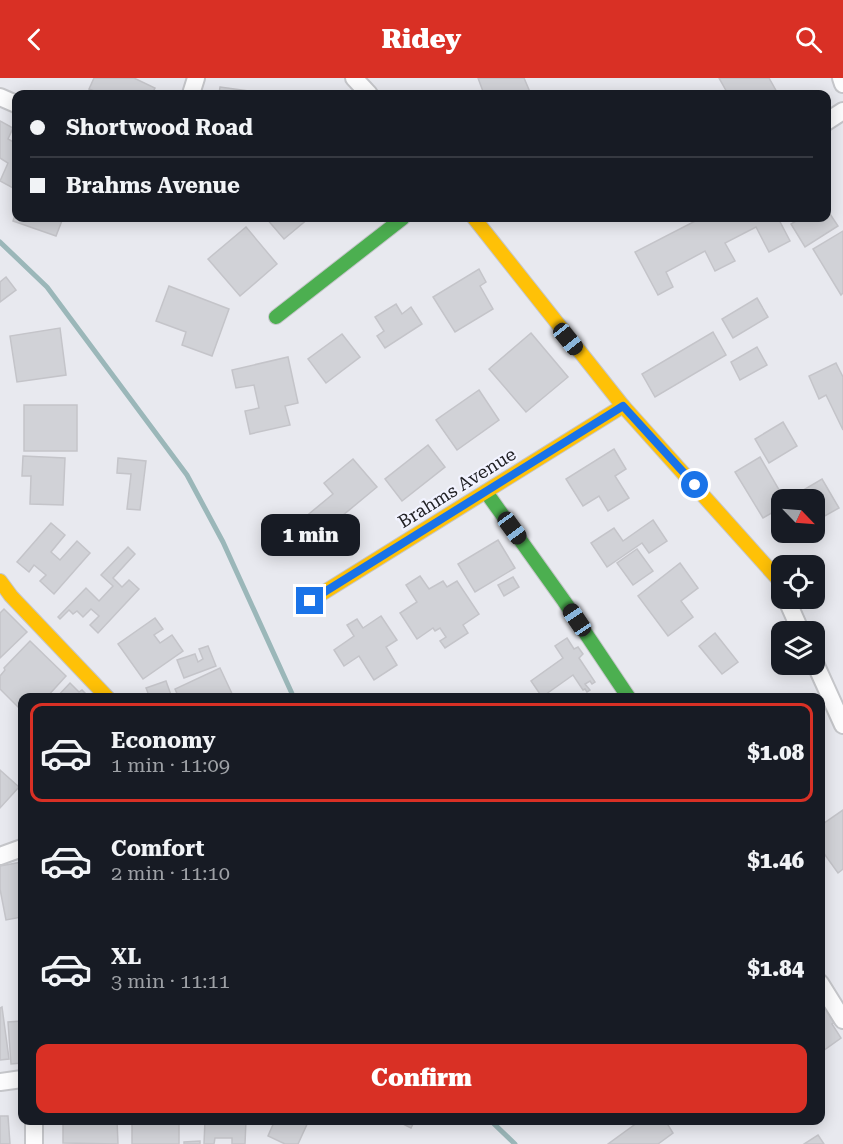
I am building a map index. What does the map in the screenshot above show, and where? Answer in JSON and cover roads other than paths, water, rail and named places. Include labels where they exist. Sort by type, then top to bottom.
[{"type":"street","points":[[354,78],[365,90]]},
{"type":"street","points":[[841,78],[843,84]]},
{"type":"street","points":[[276,317],[398,222]]},
{"type":"street","points":[[477,222],[623,406],[771,571]]},
{"type":"street","name":"Brahms Avenue","points":[[310,601],[623,406]]},
{"type":"street","points":[[486,492],[564,601],[626,693]]},
{"type":"street","points":[[0,581],[11,596],[103,693]]},
{"type":"street","points":[[820,675],[843,725]]},
{"type":"street","points":[[0,856],[18,849]]},
{"type":"street","points":[[825,991],[843,1020]]},
{"type":"street","points":[[0,1082],[18,1080]]},
{"type":"street","points":[[34,1125],[34,1144]]},
{"type":"waterway","points":[[0,242],[47,287],[187,475],[223,542],[292,693]]},
{"type":"waterway","points":[[495,1125],[515,1144]]}]
